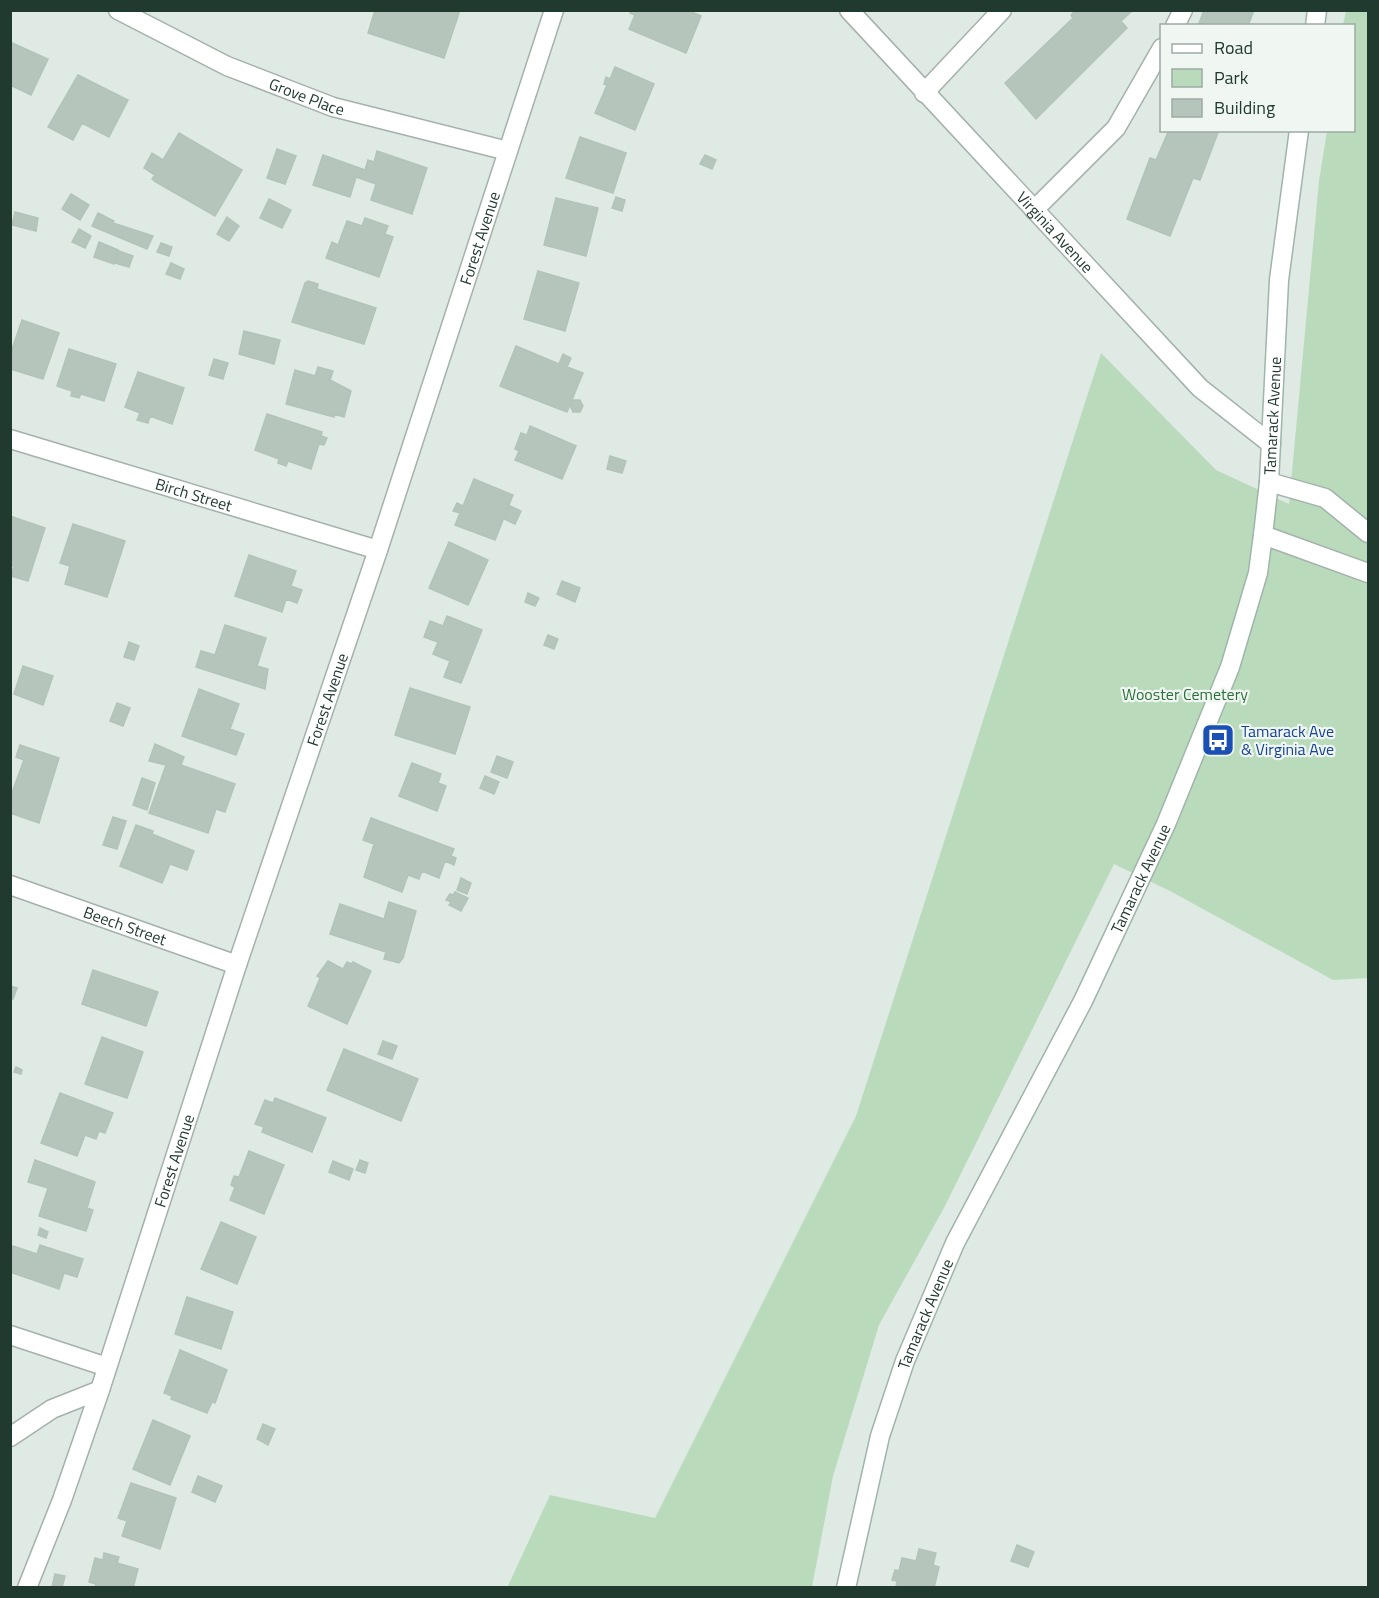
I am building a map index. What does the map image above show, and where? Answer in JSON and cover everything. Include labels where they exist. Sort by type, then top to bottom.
[{"type":"street","name":"Grove Place","points":[[118,10],[227,66],[333,108],[508,151]]},
{"type":"street","name":"Forest Avenue","points":[[27,1587],[62,1500],[100,1390],[237,965],[378,549],[554,10]]},
{"type":"street","name":"Virginia Avenue","points":[[849,10],[1200,388],[1271,444]]},
{"type":"street","points":[[924,93],[1002,10]]},
{"type":"street","points":[[1176,24],[1183,10]]},
{"type":"street","points":[[1034,210],[1116,128],[1160,50]]},
{"type":"street","name":"Tamarack Avenue","points":[[846,1587],[878,1446],[905,1360],[955,1243],[1083,1001],[1166,824],[1230,667],[1258,573],[1263,535],[1269,482],[1279,280],[1299,132]]},
{"type":"street","name":"Birch Street","points":[[10,438],[378,549]]},
{"type":"street","points":[[1269,482],[1325,498],[1368,533]]},
{"type":"street","points":[[1263,535],[1368,573]]},
{"type":"street","name":"Beech Street","points":[[10,885],[237,965]]},
{"type":"street","points":[[10,1335],[107,1367]]},
{"type":"street","points":[[10,1437],[52,1408],[100,1390]]},
{"type":"green space","name":"Wooster Cemetery","points":[[1346,11],[1368,11],[1368,978],[1333,980],[1170,891],[1114,864],[944,1208],[879,1325],[833,1476],[812,1587],[507,1588],[550,1495],[655,1518],[856,1116],[1101,353],[1216,470],[1289,504],[1319,181],[1327,132],[1355,132],[1355,24],[1343,24]]},
{"type":"building","points":[[375,10],[460,10],[444,58],[368,33]]},
{"type":"building","points":[[631,10],[687,10],[701,16],[686,53],[629,29],[635,15],[630,13]]},
{"type":"building","points":[[1076,10],[1133,10],[1121,21],[1127,28],[1036,119],[1005,83],[1073,18],[1071,15]]},
{"type":"building","points":[[1204,10],[1254,10],[1249,24],[1199,24]]},
{"type":"building","points":[[10,42],[48,59],[31,95],[10,85]]},
{"type":"building","points":[[615,67],[654,84],[635,130],[595,113],[607,85],[604,84],[606,77],[610,79]]},
{"type":"building","points":[[78,75],[128,100],[109,137],[82,123],[73,140],[48,127]]},
{"type":"building","points":[[1168,132],[1218,132],[1200,180],[1193,178],[1170,236],[1127,219],[1150,158],[1156,160]]},
{"type":"building","points":[[179,133],[242,170],[215,216],[156,182],[152,179],[155,175],[144,168],[152,153],[163,160]]},
{"type":"building","points":[[580,137],[626,153],[613,193],[566,178]]},
{"type":"building","points":[[277,149],[296,156],[285,184],[267,178]]},
{"type":"building","points":[[377,151],[427,168],[412,214],[371,200],[376,184],[356,177],[350,197],[313,185],[323,155],[365,170],[368,160],[374,162]]},
{"type":"building","points":[[705,155],[716,160],[712,169],[700,164]]},
{"type":"building","points":[[71,194],[89,205],[80,220],[62,209]]},
{"type":"building","points":[[616,197],[625,200],[622,211],[612,208]]},
{"type":"building","points":[[556,198],[598,208],[586,256],[544,245]]},
{"type":"building","points":[[269,199],[291,210],[282,228],[260,218]]},
{"type":"building","points":[[15,212],[38,218],[36,231],[12,225]]},
{"type":"building","points":[[98,213],[114,221],[113,223],[153,236],[147,249],[92,226]]},
{"type":"building","points":[[227,217],[239,226],[229,241],[217,234]]},
{"type":"building","points":[[365,218],[388,226],[385,234],[393,237],[379,277],[326,258],[332,242],[338,245],[347,221],[362,226]]},
{"type":"building","points":[[79,229],[91,236],[85,248],[72,242]]},
{"type":"building","points":[[99,242],[118,250],[114,264],[94,257]]},
{"type":"building","points":[[161,243],[172,247],[169,256],[157,252]]},
{"type":"building","points":[[119,251],[133,256],[129,267],[115,263]]},
{"type":"building","points":[[171,263],[184,269],[180,279],[166,274]]},
{"type":"building","points":[[538,271],[579,283],[565,331],[524,319]]},
{"type":"building","points":[[308,281],[318,284],[317,289],[376,308],[364,344],[292,322],[305,283]]},
{"type":"building","points":[[22,320],[59,333],[43,379],[10,369],[10,355]]},
{"type":"building","points":[[244,331],[280,340],[274,364],[239,354]]},
{"type":"building","points":[[516,346],[559,364],[563,354],[571,358],[567,367],[583,373],[567,412],[500,386]]},
{"type":"building","points":[[69,349],[116,364],[104,401],[81,394],[79,398],[71,396],[72,391],[57,386]]},
{"type":"building","points":[[214,359],[228,363],[223,379],[209,375]]},
{"type":"building","points":[[318,367],[333,371],[330,380],[351,391],[344,417],[334,414],[334,417],[286,404],[295,370],[315,376]]},
{"type":"building","points":[[138,372],[184,388],[172,424],[150,416],[148,423],[137,420],[140,413],[125,407]]},
{"type":"building","points":[[573,400],[580,400],[583,406],[580,412],[573,412],[570,405]]},
{"type":"building","points":[[267,414],[322,432],[321,436],[327,438],[324,445],[319,444],[311,469],[288,461],[286,466],[278,463],[279,459],[255,450]]},
{"type":"building","points":[[530,426],[576,446],[562,479],[515,460],[519,451],[515,449],[521,433],[527,435]]},
{"type":"building","points":[[610,456],[626,461],[622,473],[607,469]]},
{"type":"building","points":[[474,479],[513,495],[495,540],[455,525],[460,513],[453,511],[457,503],[463,506]]},
{"type":"building","points":[[510,506],[521,511],[515,524],[504,519]]},
{"type":"building","points":[[10,516],[45,528],[28,581],[11,576],[14,566],[10,565]]},
{"type":"building","points":[[73,524],[125,541],[107,597],[65,584],[70,566],[60,563]]},
{"type":"building","points":[[449,542],[488,560],[468,605],[429,588]]},
{"type":"building","points":[[249,555],[296,571],[291,586],[302,590],[297,603],[286,599],[282,612],[235,596]]},
{"type":"building","points":[[562,581],[580,588],[575,602],[557,594]]},
{"type":"building","points":[[528,593],[539,598],[535,606],[525,602]]},
{"type":"building","points":[[447,616],[482,630],[461,683],[444,677],[450,661],[433,654],[438,642],[424,637],[430,621],[443,626]]},
{"type":"building","points":[[225,625],[266,638],[257,666],[268,669],[265,689],[196,667],[201,651],[215,655]]},
{"type":"building","points":[[548,635],[558,639],[554,649],[544,645]]},
{"type":"building","points":[[129,642],[139,646],[134,660],[124,657]]},
{"type":"building","points":[[23,666],[53,676],[43,705],[14,694]]},
{"type":"building","points":[[410,688],[470,707],[455,754],[395,735]]},
{"type":"building","points":[[199,689],[239,704],[230,729],[244,734],[236,755],[182,736]]},
{"type":"building","points":[[117,703],[130,708],[123,726],[110,721]]},
{"type":"building","points":[[155,744],[184,757],[181,765],[235,784],[225,812],[216,809],[208,833],[149,813],[166,765],[149,761]]},
{"type":"building","points":[[20,745],[59,758],[39,823],[10,813],[10,798],[24,760],[16,757]]},
{"type":"building","points":[[497,756],[513,762],[507,778],[491,772]]},
{"type":"building","points":[[412,763],[441,774],[438,783],[446,786],[437,811],[399,796]]},
{"type":"building","points":[[485,776],[499,782],[494,794],[480,788]]},
{"type":"building","points":[[142,778],[155,783],[147,810],[133,805]]},
{"type":"building","points":[[113,817],[126,821],[117,849],[103,845]]},
{"type":"building","points":[[371,818],[454,849],[451,856],[456,858],[454,865],[445,861],[439,878],[422,871],[419,879],[408,875],[402,892],[364,877],[374,844],[363,840]]},
{"type":"building","points":[[136,825],[194,851],[187,870],[170,864],[162,883],[120,866]]},
{"type":"building","points":[[461,878],[471,883],[467,894],[457,890]]},
{"type":"building","points":[[455,892],[468,898],[461,911],[449,905],[451,902],[446,900],[450,894],[453,895]]},
{"type":"building","points":[[389,902],[416,911],[403,958],[399,963],[384,959],[386,952],[330,934],[340,904],[384,919]]},
{"type":"building","points":[[328,961],[343,969],[347,962],[351,964],[353,962],[371,971],[347,1024],[308,1006],[320,978],[317,976]]},
{"type":"building","points":[[93,970],[158,992],[146,1026],[82,1004]]},
{"type":"building","points":[[10,986],[17,988],[13,999],[10,998]]},
{"type":"building","points":[[102,1037],[143,1052],[127,1098],[85,1084]]},
{"type":"building","points":[[383,1041],[397,1046],[392,1059],[378,1054]]},
{"type":"building","points":[[344,1049],[418,1079],[401,1121],[327,1090]]},
{"type":"building","points":[[16,1067],[22,1070],[21,1074],[14,1072]]},
{"type":"building","points":[[60,1093],[113,1113],[105,1133],[99,1131],[96,1139],[85,1135],[77,1156],[41,1143]]},
{"type":"building","points":[[275,1098],[326,1118],[312,1152],[262,1132],[264,1127],[255,1124],[265,1100],[273,1103]]},
{"type":"building","points":[[249,1151],[284,1165],[264,1214],[230,1200],[235,1187],[231,1185],[234,1176],[239,1177]]},
{"type":"building","points":[[35,1160],[95,1182],[87,1208],[93,1210],[86,1231],[39,1216],[48,1188],[28,1182]]},
{"type":"building","points":[[360,1160],[368,1163],[365,1173],[356,1170]]},
{"type":"building","points":[[333,1161],[353,1169],[349,1180],[329,1172]]},
{"type":"building","points":[[221,1222],[256,1237],[237,1284],[201,1269]]},
{"type":"building","points":[[40,1228],[48,1232],[46,1238],[38,1235]]},
{"type":"building","points":[[40,1245],[83,1259],[77,1277],[64,1273],[59,1289],[10,1272],[13,1246],[37,1254]]},
{"type":"building","points":[[187,1297],[233,1312],[221,1349],[175,1334]]},
{"type":"building","points":[[180,1350],[227,1370],[215,1403],[212,1402],[207,1413],[171,1399],[172,1396],[164,1393]]},
{"type":"building","points":[[153,1420],[190,1436],[170,1485],[133,1469]]},
{"type":"building","points":[[263,1424],[275,1429],[268,1445],[257,1439]]},
{"type":"building","points":[[198,1476],[222,1486],[215,1502],[192,1492]]},
{"type":"building","points":[[131,1483],[176,1498],[160,1549],[122,1536],[127,1521],[118,1518]]},
{"type":"building","points":[[1017,1545],[1034,1552],[1028,1567],[1011,1561]]},
{"type":"building","points":[[919,1549],[936,1553],[933,1565],[939,1567],[934,1588],[896,1588],[897,1581],[892,1580],[895,1570],[899,1571],[902,1558],[916,1561]]},
{"type":"building","points":[[104,1553],[119,1557],[117,1563],[138,1569],[133,1588],[95,1588],[96,1584],[89,1582],[95,1558],[103,1560]]},
{"type":"building","points":[[55,1574],[65,1576],[62,1588],[52,1587]]},
{"type":"place","name":"Tamarack Ave & Virginia Ave","points":[[1218,740]]}]
